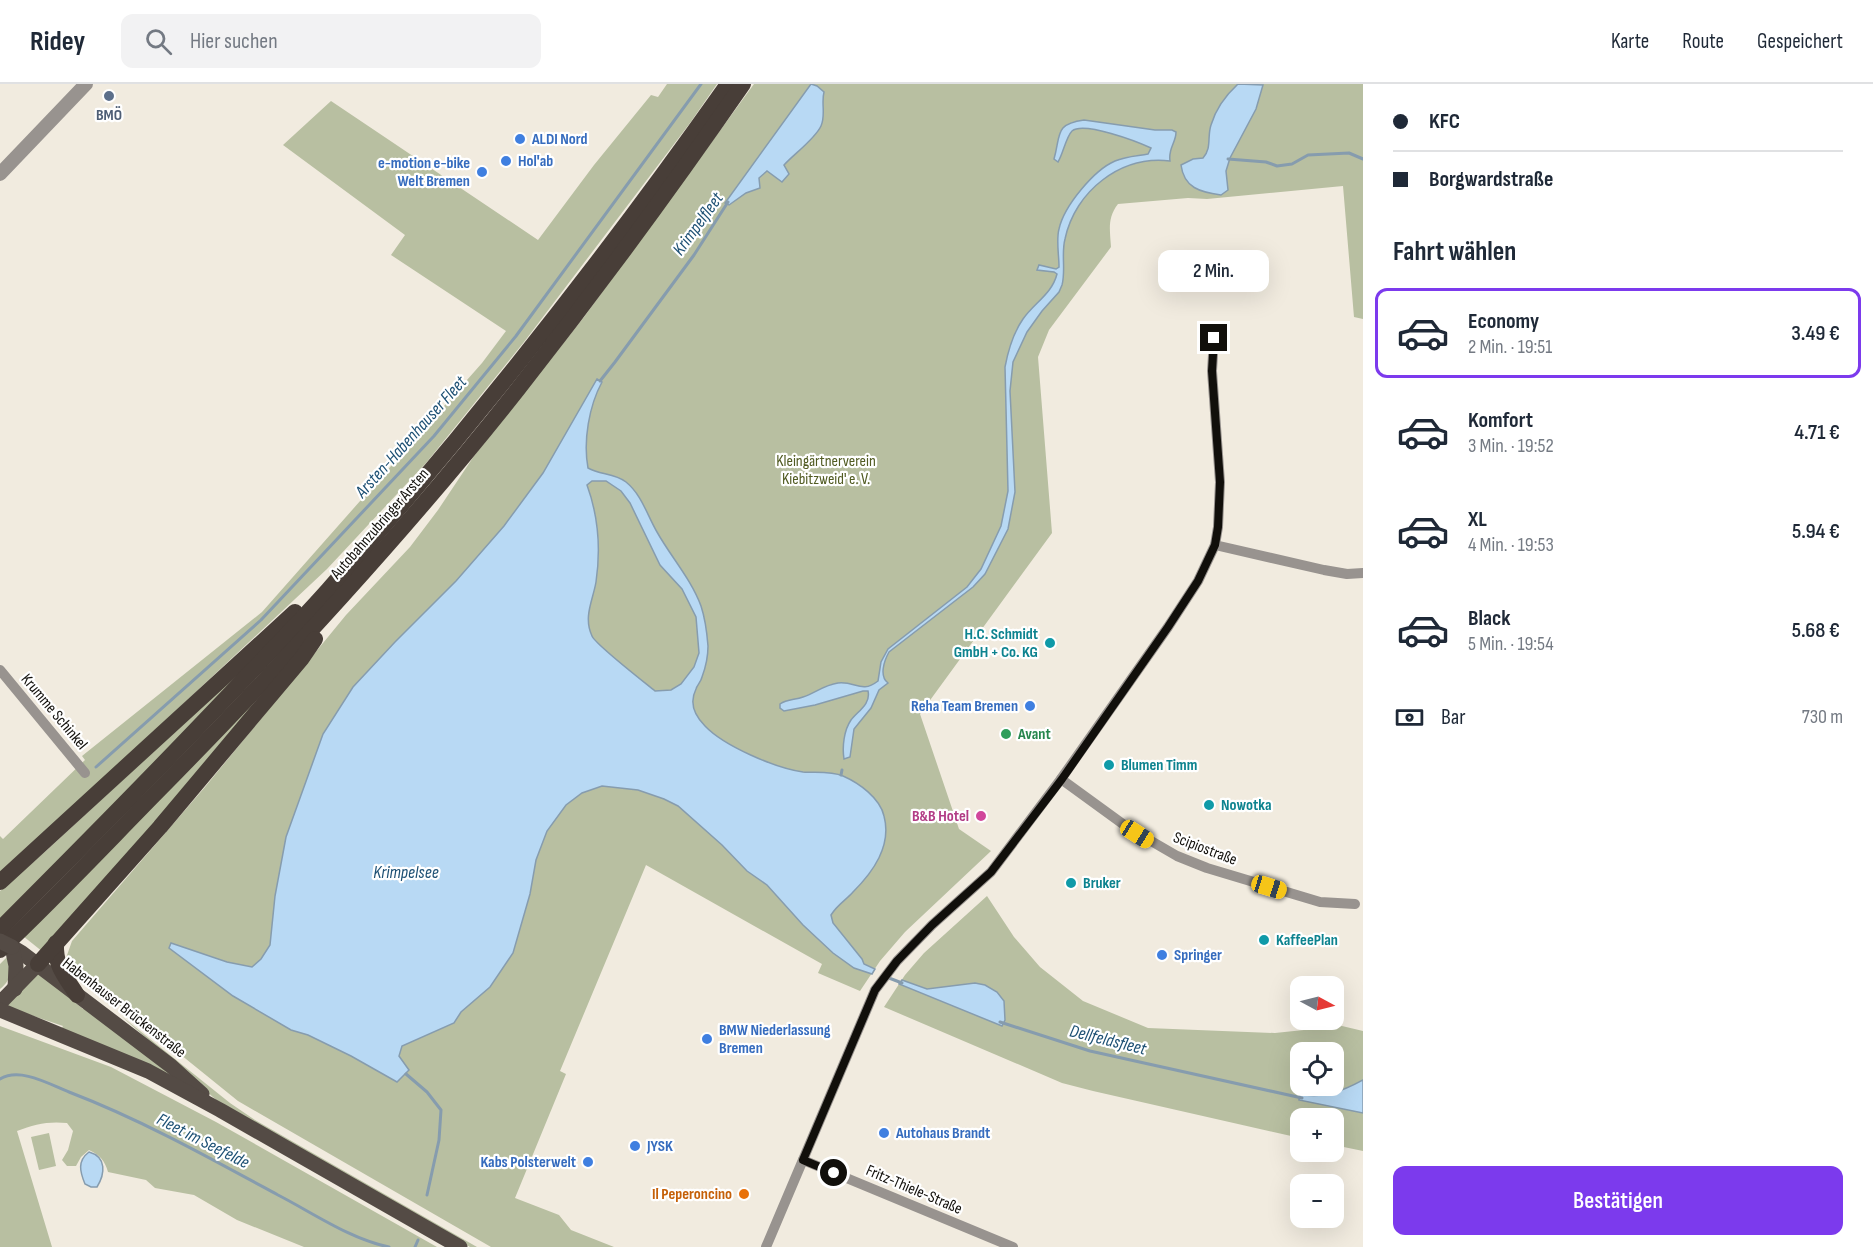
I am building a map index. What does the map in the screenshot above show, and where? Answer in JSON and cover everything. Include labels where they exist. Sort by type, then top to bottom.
[{"type":"highway","name":"Autobahnzubringer Arsten","points":[[0,928],[330,599],[542,335],[728,84]]},
{"type":"highway","name":"Autobahnzubringer Arsten","points":[[10,950],[200,748],[330,599],[455,466],[517,390],[662,201],[743,84]]},
{"type":"highway","points":[[0,882],[291,615],[330,599]]},
{"type":"highway","points":[[38,964],[160,827],[302,658],[330,599]]},
{"type":"highway","points":[[56,943],[61,978],[83,999]]},
{"type":"main road","name":"Habenhauser Brückenstraße","points":[[10,950],[61,978]]},
{"type":"main road","points":[[10,950],[15,989]]},
{"type":"main road","points":[[0,1003],[38,964]]},
{"type":"main road","name":"Habenhauser Brückenstraße","points":[[83,999],[171,1065],[220,1110]]},
{"type":"main road","name":"Habenhauser Brückenstraße","points":[[0,1010],[148,1071],[460,1247]]},
{"type":"street","points":[[0,174],[86,84]]},
{"type":"street","points":[[766,1247],[876,988],[893,966],[932,925],[991,872],[1062,779],[1198,581],[1215,545],[1218,527],[1220,482],[1212,371],[1214,338]]},
{"type":"street","points":[[1215,545],[1324,570],[1347,574],[1363,573]]},
{"type":"street","name":"Krumme Schinkel","points":[[0,670],[85,773]]},
{"type":"street","name":"Scipiostraße","points":[[1062,779],[1127,827],[1177,856],[1207,868],[1320,902],[1355,904]]},
{"type":"street","name":"Fritz-Thiele-Straße","points":[[803,1160],[1013,1247]]},
{"type":"green space","points":[[667,84],[717,84],[524,342],[426,463],[327,569],[0,873],[0,836],[3,839],[85,760],[82,756],[262,612],[482,363],[506,331],[391,255],[405,235],[283,145],[331,101],[538,240],[594,165],[651,95],[658,97]]},
{"type":"green space","name":"Kleingärtnerverein Kiebitzweid' e. V.","points":[[754,84],[1363,84],[1363,319],[1354,317],[1343,186],[1207,199],[1188,198],[1118,204],[1111,219],[1111,247],[1049,330],[1038,357],[1052,533],[920,714],[959,829],[991,851],[905,932],[880,961],[860,991],[818,973],[822,964],[646,865],[560,1071],[566,1074],[515,1198],[559,1215],[571,1230],[614,1247],[491,1247],[238,1101],[113,1000],[66,958],[72,941],[205,787],[346,615],[410,547],[474,456],[584,317]]},
{"type":"green space","points":[[234,677],[237,679],[0,921],[0,891]]},
{"type":"green space","points":[[252,704],[256,707],[43,952],[23,936]]},
{"type":"green space","points":[[987,896],[1014,937],[1040,967],[1083,1001],[1148,1028],[1275,1033],[1344,1030],[1344,1026],[1363,1031],[1363,1151],[1344,1147],[1344,1108],[1290,1108],[1290,1136],[1062,1083],[884,1007],[905,975],[924,953]]},
{"type":"green space","points":[[7,957],[9,978],[0,989],[0,964]]},
{"type":"green space","points":[[37,971],[83,1009],[85,1008],[180,1080],[62,1028],[63,1026],[4,1006]]},
{"type":"green space","points":[[120,1015],[230,1103],[255,1120],[477,1247],[470,1247],[222,1105]]},
{"type":"green space","points":[[0,1026],[111,1067],[216,1122],[437,1247],[304,1247],[237,1220],[194,1195],[155,1188],[146,1180],[108,1172],[102,1159],[89,1150],[76,1166],[67,1166],[62,1160],[68,1150],[73,1131],[67,1123],[54,1122],[17,1131],[52,1247],[0,1247]]},
{"type":"green space","points":[[49,1133],[56,1166],[39,1170],[31,1137]]},
{"type":"water","name":"Krimpelfleet","points":[[811,84],[824,92],[822,122],[814,136],[784,165],[789,174],[782,182],[767,171],[759,178],[760,188],[746,193],[729,205],[725,203]]},
{"type":"water","points":[[1238,84],[1263,85],[1256,109],[1230,158],[1226,171],[1228,190],[1221,195],[1194,188],[1186,179],[1181,165],[1193,159],[1203,158],[1206,154],[1210,129],[1218,108]]},
{"type":"water","points":[[1084,120],[1155,130],[1172,130],[1176,132],[1170,161],[1134,164],[1118,170],[1090,192],[1070,222],[1063,250],[1062,285],[1027,332],[1013,362],[1010,391],[1015,492],[1008,529],[985,574],[973,587],[889,652],[883,672],[888,683],[879,690],[871,708],[854,729],[850,757],[844,759],[845,734],[851,720],[866,704],[868,691],[784,711],[780,708],[780,704],[833,684],[844,683],[867,687],[878,681],[881,662],[888,649],[967,587],[981,569],[1001,526],[1008,491],[1005,367],[1008,355],[1020,324],[1051,287],[1057,274],[1037,270],[1039,265],[1056,269],[1059,267],[1058,238],[1062,220],[1073,200],[1089,180],[1115,161],[1148,154],[1151,148],[1099,130],[1078,129],[1070,134],[1058,162],[1054,159],[1060,132],[1068,124]]},
{"type":"water","name":"Krimpelsee","points":[[597,379],[602,382],[597,391],[588,424],[586,447],[588,468],[617,477],[632,487],[697,596],[704,615],[708,646],[704,670],[693,699],[698,718],[724,741],[765,761],[792,770],[833,773],[843,776],[868,792],[882,809],[886,827],[879,858],[867,876],[831,915],[833,923],[864,964],[875,969],[872,974],[854,968],[833,953],[803,925],[767,885],[747,871],[678,806],[638,790],[602,786],[582,793],[566,805],[547,831],[536,860],[530,894],[513,953],[490,987],[461,1012],[454,1023],[402,1046],[399,1056],[409,1070],[397,1082],[351,1056],[308,1035],[291,1030],[233,996],[169,948],[171,943],[227,962],[252,967],[261,959],[270,945],[275,896],[286,837],[323,734],[353,687],[456,581],[504,526],[543,473]],"holes":[[[592,481],[606,481],[621,491],[630,503],[660,565],[682,589],[696,617],[699,653],[694,667],[681,684],[671,690],[655,691],[602,647],[589,629],[588,622],[596,582],[599,545],[594,509],[587,485]]]},
{"type":"water","points":[[902,980],[927,989],[975,983],[985,985],[997,992],[1004,1001],[1005,1020],[1002,1026],[899,984]]},
{"type":"water","points":[[1363,1080],[1363,1113],[1299,1100],[1300,1096],[1344,1096],[1344,1089]]},
{"type":"water","points":[[89,1152],[99,1158],[103,1166],[102,1177],[97,1187],[85,1184],[82,1175],[81,1163]]},
{"type":"waterway","name":"Arsten-Habenhauser Fleet","points":[[96,767],[261,620],[434,436],[516,336],[701,84]]},
{"type":"waterway","points":[[1228,159],[1266,162],[1277,166],[1292,164],[1308,155],[1349,153],[1363,159]]},
{"type":"waterway","name":"Krimpelfleet","points":[[600,381],[694,255],[728,202]]},
{"type":"waterway","points":[[841,775],[842,770]]},
{"type":"waterway","name":"Dellfeldsfleet","points":[[889,978],[902,983]]},
{"type":"waterway","name":"Dellfeldsfleet","points":[[1000,1022],[1090,1051],[1302,1098]]},
{"type":"waterway","points":[[406,1074],[427,1092],[441,1110],[439,1140],[427,1195]]},
{"type":"waterway","name":"Fleet im Seefelde","points":[[0,1079],[16,1075],[34,1078],[96,1103],[175,1140],[346,1232],[389,1247]]},
{"type":"waterway","points":[[415,1247],[418,1240]]},
{"type":"place","name":"BMÖ","points":[[109,96]]},
{"type":"place","name":"ALDI Nord","points":[[520,139]]},
{"type":"place","name":"Hol'ab","points":[[506,161]]},
{"type":"place","name":"e-motion e-bike Welt Bremen","points":[[482,172]]},
{"type":"place","name":"H.C. Schmidt GmbH + Co. KG","points":[[1050,643]]},
{"type":"place","name":"Reha Team Bremen","points":[[1030,706]]},
{"type":"place","name":"Avant","points":[[1006,734]]},
{"type":"place","name":"Blumen Timm","points":[[1109,765]]},
{"type":"place","name":"Nowotka","points":[[1209,805]]},
{"type":"place","name":"B&B Hotel","points":[[981,816]]},
{"type":"place","name":"Bruker","points":[[1071,883]]},
{"type":"place","name":"KaffeePlan","points":[[1264,940]]},
{"type":"place","name":"Springer","points":[[1162,955]]},
{"type":"place","name":"BMW Niederlassung Bremen","points":[[707,1039]]},
{"type":"place","name":"Autohaus Brandt","points":[[884,1133]]},
{"type":"place","name":"JYSK","points":[[635,1146]]},
{"type":"place","name":"Kabs Polsterwelt","points":[[588,1162]]},
{"type":"place","name":"Il Peperoncino","points":[[744,1194]]},
{"type":"route","points":[[834,1173],[803,1160],[875,990],[897,961],[932,925],[991,872],[1062,779],[1168,627],[1198,581],[1215,545],[1220,482],[1212,371],[1214,338]]}]
